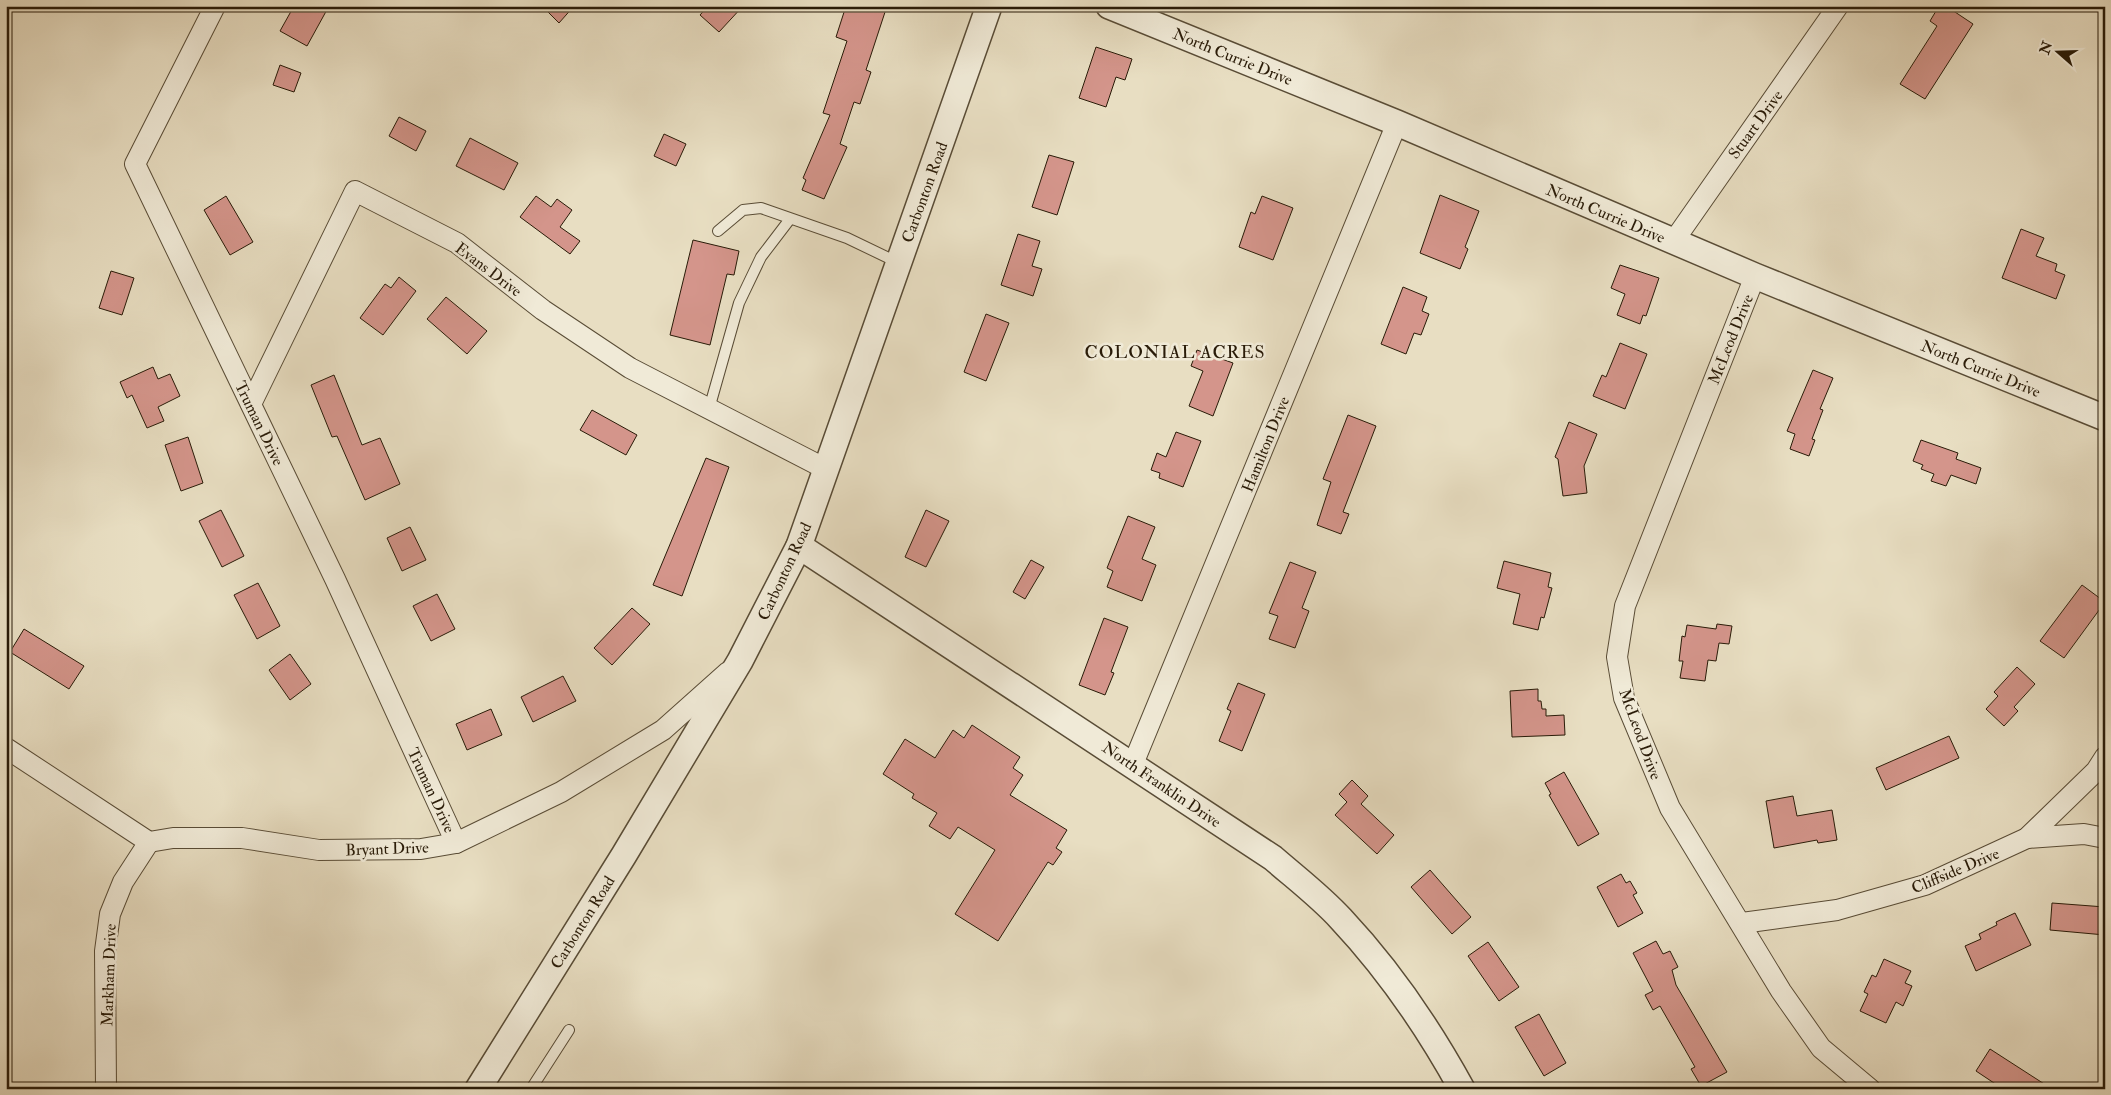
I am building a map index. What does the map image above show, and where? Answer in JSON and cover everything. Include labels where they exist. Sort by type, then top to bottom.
[{"type":"street","name":"Truman Drive","points":[[215,6],[136,164],[336,579],[456,843]]},
{"type":"street","name":"Carbonton Road","points":[[478,1089],[624,855],[740,661],[800,546],[990,6]]},
{"type":"street","name":"North Currie Drive","points":[[1110,6],[1397,123],[1755,276],[2105,418]]},
{"type":"street","name":"Stuart Drive","points":[[1673,242],[1838,6]]},
{"type":"street","name":"Hamilton Drive","points":[[1133,764],[1397,123]]},
{"type":"street","name":"Evans Drive","points":[[251,404],[355,191],[457,244],[543,310],[630,368],[826,469]]},
{"type":"street","name":"McLeod Drive","points":[[1755,276],[1625,606],[1617,657],[1624,698],[1670,808],[1742,923],[1781,991],[1821,1048],[1870,1089]]},
{"type":"street","name":"North Franklin Drive","points":[[800,546],[1273,858],[1340,918],[1395,984],[1447,1062],[1462,1089]]},
{"type":"street","name":"Bryant Drive","points":[[149,842],[173,838],[242,838],[319,850],[421,849],[456,843],[561,792],[663,730],[740,661]]},
{"type":"street","points":[[6,748],[149,842]]},
{"type":"street","name":"Cliffside Drive","points":[[1742,923],[1837,910],[1925,885],[2027,838],[2096,770],[2105,757]]},
{"type":"street","points":[[2027,838],[2084,834],[2105,838]]},
{"type":"street","name":"Markham Drive","points":[[106,1089],[105,951],[110,914],[123,882],[149,842]]},
{"type":"lane","points":[[718,231],[742,210],[761,208],[847,238],[899,262]]},
{"type":"lane","points":[[709,409],[738,303],[761,258],[790,218]]},
{"type":"lane","points":[[531,1089],[569,1030]]},
{"type":"building","points":[[294,6],[329,6],[307,46],[280,31]]},
{"type":"building","points":[[542,6],[574,6],[559,23]]},
{"type":"building","points":[[708,6],[743,6],[719,32],[700,15]]},
{"type":"building","points":[[846,6],[887,6],[866,70],[871,72],[860,104],[854,102],[840,144],[847,147],[824,199],[802,190],[806,180],[803,178],[830,115],[823,113],[847,41],[836,37]]},
{"type":"building","points":[[1939,6],[1946,6],[1973,24],[1925,99],[1900,84],[1937,26],[1930,21]]},
{"type":"building","points":[[1096,47],[1132,59],[1125,80],[1116,77],[1106,107],[1079,98]]},
{"type":"building","points":[[280,65],[301,73],[294,92],[273,85]]},
{"type":"building","points":[[399,117],[426,131],[416,151],[389,136]]},
{"type":"building","points":[[664,134],[686,144],[676,166],[654,156]]},
{"type":"building","points":[[470,138],[518,163],[504,190],[456,166]]},
{"type":"building","points":[[1049,155],[1074,162],[1057,215],[1032,207]]},
{"type":"building","points":[[1440,195],[1479,211],[1465,247],[1468,249],[1460,269],[1420,253]]},
{"type":"building","points":[[226,196],[253,242],[230,255],[204,210]]},
{"type":"building","points":[[536,196],[551,207],[557,199],[572,210],[560,227],[580,241],[570,254],[520,217]]},
{"type":"building","points":[[1262,196],[1293,208],[1273,260],[1239,247],[1251,212],[1255,214]]},
{"type":"building","points":[[2021,229],[2044,238],[2036,256],[2057,264],[2055,271],[2065,275],[2056,299],[2002,278]]},
{"type":"building","points":[[1018,234],[1040,241],[1032,266],[1042,269],[1033,296],[1001,285]]},
{"type":"building","points":[[693,240],[739,251],[734,275],[727,274],[710,345],[670,335]]},
{"type":"building","points":[[1620,265],[1659,278],[1646,316],[1643,315],[1640,324],[1617,315],[1625,294],[1611,288]]},
{"type":"building","points":[[111,271],[134,278],[122,315],[99,308]]},
{"type":"building","points":[[399,277],[416,291],[383,335],[360,318],[385,284],[391,288]]},
{"type":"building","points":[[1403,287],[1427,297],[1422,311],[1429,314],[1421,335],[1414,333],[1406,354],[1381,344]]},
{"type":"building","points":[[446,297],[487,331],[467,354],[427,319]]},
{"type":"building","points":[[986,314],[1009,323],[986,381],[964,372]]},
{"type":"building","points":[[1620,343],[1647,354],[1625,409],[1593,396],[1602,375],[1606,377]]},
{"type":"building","points":[[1197,350],[1233,363],[1213,416],[1189,406],[1203,371],[1191,366]]},
{"type":"building","points":[[153,367],[158,379],[170,374],[180,396],[158,407],[164,421],[147,428],[132,395],[127,398],[120,382]]},
{"type":"building","points":[[1813,370],[1833,378],[1820,409],[1823,410],[1812,439],[1815,440],[1809,456],[1790,449],[1795,434],[1787,431]]},
{"type":"building","points":[[334,375],[362,445],[380,438],[400,484],[365,500],[337,436],[332,437],[311,385]]},
{"type":"building","points":[[592,410],[637,435],[626,455],[580,430]]},
{"type":"building","points":[[1348,415],[1376,426],[1343,512],[1349,514],[1341,534],[1317,525],[1331,482],[1323,479]]},
{"type":"building","points":[[1569,422],[1597,434],[1584,466],[1587,493],[1563,496],[1558,459],[1555,457]]},
{"type":"building","points":[[1176,432],[1201,441],[1183,487],[1159,478],[1160,473],[1151,470],[1157,453],[1166,457]]},
{"type":"building","points":[[188,437],[203,483],[181,491],[165,445]]},
{"type":"building","points":[[1921,440],[1958,453],[1956,459],[1981,468],[1976,484],[1951,475],[1946,486],[1931,481],[1934,474],[1921,469],[1923,465],[1913,461]]},
{"type":"building","points":[[706,458],[729,467],[682,596],[653,585]]},
{"type":"building","points":[[221,510],[244,556],[222,567],[199,521]]},
{"type":"building","points":[[926,510],[949,521],[926,567],[905,557]]},
{"type":"building","points":[[1128,516],[1155,527],[1142,559],[1156,565],[1142,601],[1107,587],[1113,571],[1107,568]]},
{"type":"building","points":[[410,527],[426,560],[402,571],[387,538]]},
{"type":"building","points":[[1031,560],[1044,567],[1025,599],[1013,592]]},
{"type":"building","points":[[1504,561],[1551,573],[1548,587],[1552,588],[1544,618],[1541,617],[1538,630],[1513,624],[1520,594],[1497,588]]},
{"type":"building","points":[[1290,562],[1316,572],[1302,608],[1309,611],[1295,648],[1269,639],[1278,616],[1269,613]]},
{"type":"building","points":[[258,583],[280,626],[257,639],[234,595]]},
{"type":"building","points":[[2082,585],[2105,602],[2064,658],[2040,641]]},
{"type":"building","points":[[437,594],[455,629],[431,641],[413,606]]},
{"type":"building","points":[[632,608],[650,624],[612,665],[594,648]]},
{"type":"building","points":[[1104,618],[1128,627],[1111,672],[1114,673],[1105,695],[1079,685]]},
{"type":"building","points":[[1717,624],[1732,626],[1729,644],[1719,643],[1716,661],[1708,660],[1705,681],[1680,678],[1683,661],[1679,661],[1682,636],[1685,637],[1687,625],[1716,629]]},
{"type":"building","points":[[24,629],[84,666],[69,689],[10,652]]},
{"type":"building","points":[[290,654],[311,684],[290,700],[269,670]]},
{"type":"building","points":[[2017,667],[2035,684],[2014,707],[2018,711],[2004,726],[1986,709],[1998,696],[1994,692]]},
{"type":"building","points":[[563,676],[576,701],[533,722],[521,697]]},
{"type":"building","points":[[1238,683],[1265,694],[1242,751],[1219,741],[1231,711],[1227,709]]},
{"type":"building","points":[[1538,689],[1538,701],[1541,701],[1542,709],[1546,709],[1546,716],[1564,715],[1565,735],[1512,737],[1510,691]]},
{"type":"building","points":[[491,709],[502,735],[467,750],[456,724]]},
{"type":"building","points":[[972,725],[1020,757],[1013,768],[1023,775],[1010,795],[1067,830],[1056,848],[1062,852],[1053,865],[1048,862],[998,941],[955,914],[995,850],[958,827],[950,839],[929,826],[937,813],[912,798],[914,794],[883,774],[905,739],[935,758],[953,730],[964,738]]},
{"type":"building","points":[[1949,736],[1959,758],[1886,790],[1876,768]]},
{"type":"building","points":[[1564,772],[1599,834],[1578,846],[1549,795],[1551,794],[1545,783]]},
{"type":"building","points":[[1352,780],[1368,796],[1361,804],[1394,835],[1377,854],[1335,815],[1347,802],[1339,794]]},
{"type":"building","points":[[1793,796],[1797,816],[1832,810],[1837,840],[1818,843],[1817,840],[1774,848],[1766,801]]},
{"type":"building","points":[[1430,870],[1471,917],[1452,934],[1411,887]]},
{"type":"building","points":[[1621,874],[1626,883],[1630,881],[1637,893],[1633,895],[1643,913],[1618,927],[1597,887]]},
{"type":"building","points":[[2052,903],[2105,907],[2105,935],[2050,930]]},
{"type":"building","points":[[2015,913],[2031,945],[1976,971],[1965,946],[1981,939],[1979,934],[1997,925],[1996,922]]},
{"type":"building","points":[[1656,941],[1663,954],[1670,951],[1678,967],[1672,970],[1676,985],[1727,1072],[1701,1086],[1691,1069],[1695,1067],[1660,1006],[1653,1010],[1645,995],[1653,991],[1633,953]]},
{"type":"building","points":[[1488,942],[1519,987],[1499,1001],[1468,956]]},
{"type":"building","points":[[1884,959],[1911,971],[1905,983],[1912,986],[1903,1006],[1896,1002],[1886,1023],[1860,1011],[1868,994],[1864,992],[1872,975],[1876,977]]},
{"type":"building","points":[[1539,1014],[1566,1063],[1544,1076],[1515,1027]]},
{"type":"building","points":[[1990,1049],[2052,1089],[2003,1089],[1976,1071]]},
{"type":"district","name":"COLONIAL ACRES","points":[[1175,352]]}]
